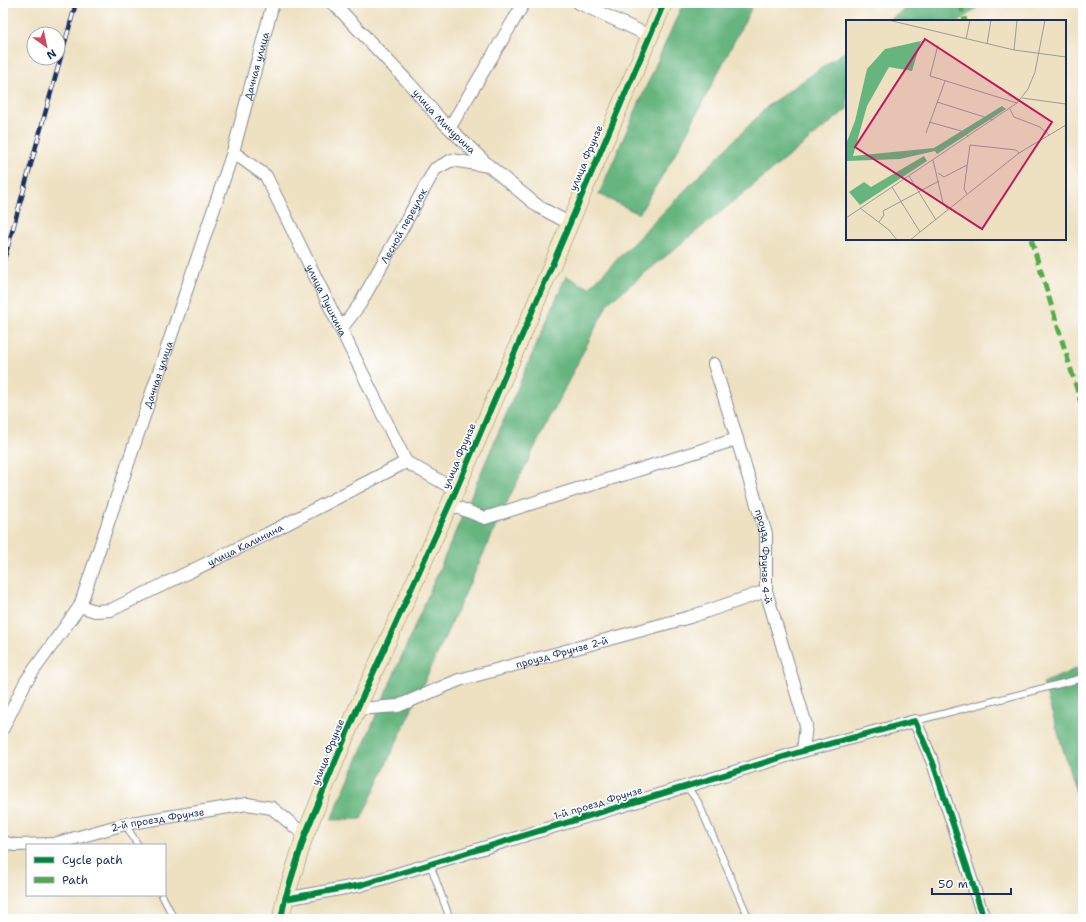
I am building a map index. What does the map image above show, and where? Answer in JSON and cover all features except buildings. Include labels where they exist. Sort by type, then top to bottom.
[{"type":"street","name":"Дачная улица","points":[[3,728],[26,682],[80,606],[233,152],[273,3]]},
{"type":"street","name":"улица Мичурина","points":[[332,3],[340,9],[440,118],[489,166],[539,207],[569,223]]},
{"type":"street","points":[[450,127],[524,3]]},
{"type":"street","points":[[579,3],[650,36]]},
{"type":"street","name":"улица Фрунзе","points":[[281,919],[305,835],[357,709],[452,497],[664,3]]},
{"type":"street","name":"улица Пушкина","points":[[233,152],[266,176],[406,462]]},
{"type":"street","name":"Лесной переулок","points":[[341,329],[360,304],[435,168],[452,160],[489,166]]},
{"type":"street","name":"проузд Фрунзе 4-й","points":[[714,364],[766,534],[766,591],[806,725],[804,751]]},
{"type":"street","points":[[406,462],[452,497],[485,518],[737,439]]},
{"type":"street","name":"улица Калинина","points":[[80,606],[95,611],[110,610],[267,534],[406,462]]},
{"type":"street","name":"проузд Фрунзе 2-й","points":[[357,709],[398,706],[459,680],[690,617],[766,591]]},
{"type":"street","points":[[915,721],[933,762],[984,919]]},
{"type":"street","name":"1-й проезд Фрунзе","points":[[286,899],[361,885],[804,751],[915,721]]},
{"type":"street","name":"2-й проезд Фрунзе","points":[[54,844],[124,824],[247,804],[272,808],[305,835]]},
{"type":"street","name":"2-й проезд Фрунзе","points":[[3,842],[14,845],[26,845]]},
{"type":"lane","points":[[915,721],[1083,678]]},
{"type":"lane","points":[[687,787],[698,802],[749,919]]},
{"type":"lane","points":[[124,824],[137,844]]},
{"type":"lane","points":[[430,864],[450,919]]},
{"type":"lane","points":[[162,896],[174,919]]},
{"type":"green space","points":[[683,3],[754,3],[680,146],[639,214],[599,194]]},
{"type":"green space","points":[[914,3],[983,3],[960,20],[889,20]]},
{"type":"green space","points":[[846,51],[846,110],[608,303],[510,496],[361,819],[331,820],[566,276],[589,288],[770,104]]},
{"type":"green space","points":[[1083,666],[1083,815],[1043,683]]},
{"type":"railway","points":[[3,264],[76,3]]},
{"type":"marked path","points":[[960,3],[965,20]]},
{"type":"marked path","points":[[1031,240],[1083,409]]},
{"type":"cycle path","points":[[281,919],[285,899],[305,835],[357,709],[456,490],[664,3]]},
{"type":"cycle path","points":[[285,899],[361,885],[803,751],[915,721],[933,763],[984,919]]}]
